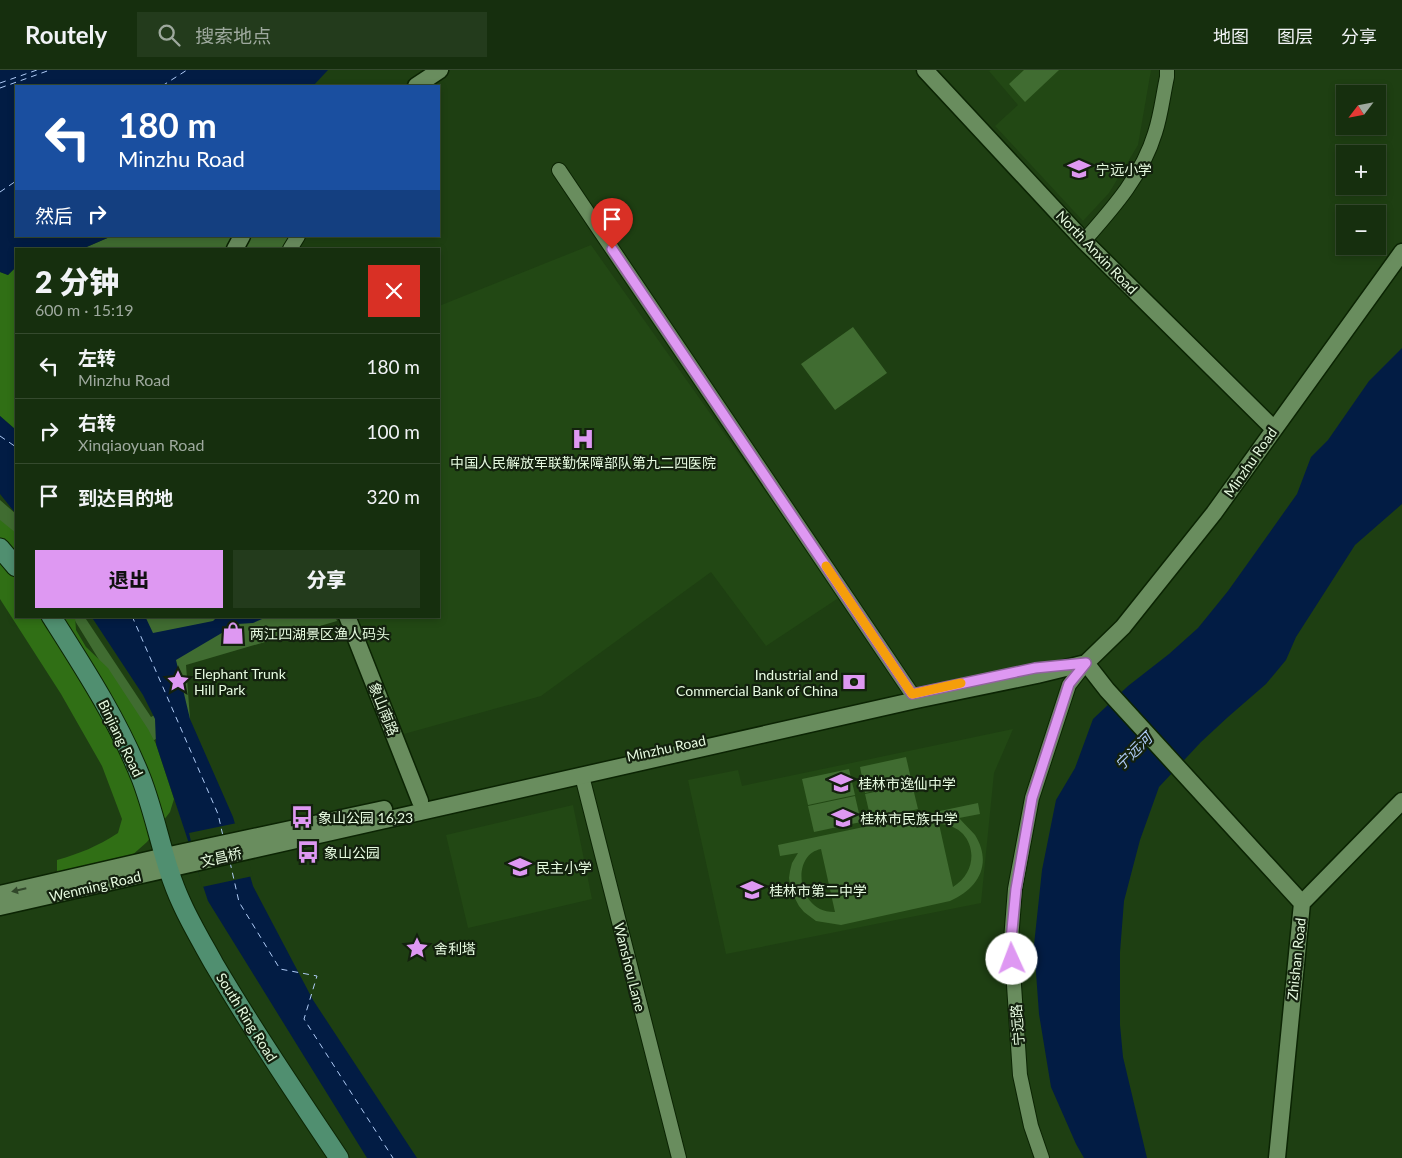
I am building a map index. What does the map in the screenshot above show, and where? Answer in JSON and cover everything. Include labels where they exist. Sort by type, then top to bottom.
[{"type":"main road","points":[[0,548],[15,567]]},
{"type":"main road","name":"Binjiang Road","points":[[51,618],[102,698],[123,739],[141,778],[167,862]]},
{"type":"main road","name":"South Ring Road","points":[[167,862],[184,910],[241,1010],[339,1158]]},
{"type":"street","points":[[418,85],[440,70]]},
{"type":"street","name":"North Anxin Road","points":[[926,70],[1084,241],[1274,429]]},
{"type":"street","points":[[1084,241],[1119,202],[1140,170],[1155,133],[1167,70]]},
{"type":"street","points":[[558,170],[914,697]]},
{"type":"street","points":[[291,248],[297,237]]},
{"type":"street","name":"Minzhu Road","points":[[249,844],[582,776],[1035,668],[1086,663],[1129,620],[1214,513],[1402,252]]},
{"type":"street","name":"象山南路","points":[[348,618],[420,801]]},
{"type":"street","points":[[1086,663],[1108,690],[1302,903]]},
{"type":"street","name":"宁远路","points":[[1042,1158],[1031,1126],[1020,1075],[1011,940],[1014,906],[1032,798],[1069,684],[1086,663]]},
{"type":"street","name":"Minzhu Road","points":[[249,844],[420,801],[914,697]]},
{"type":"street","name":"Wanshou Lane","points":[[582,776],[679,1158]]},
{"type":"street","name":"Zhishan Road","points":[[1277,1158],[1302,903],[1402,802]]},
{"type":"street","name":"文昌桥","points":[[188,858],[249,844]]},
{"type":"street","name":"Wenming Road","points":[[0,894],[188,858]]},
{"type":"street","name":"Wenming Road","points":[[0,907],[167,862]]},
{"type":"shaded area","points":[[1024,70],[1059,70],[1025,102],[1009,84]]},
{"type":"shaded area","name":"宁远小学","points":[[1151,70],[1138,145],[1109,193],[1083,221],[995,126],[1018,105],[989,71]]},
{"type":"shaded area","points":[[110,237],[290,237],[284,248],[84,248]]},
{"type":"shaded area","name":"中国人民解放军联勤保障部队第九二四医院","points":[[591,245],[840,597],[766,646],[711,572],[541,696],[404,734],[357,618],[440,618],[440,306]]},
{"type":"shaded area","points":[[15,268],[15,429],[0,416],[0,272],[8,275]]},
{"type":"shaded area","points":[[853,327],[887,373],[835,410],[801,364]]},
{"type":"shaded area","points":[[0,500],[15,513],[15,544],[0,525]]},
{"type":"shaded area","points":[[0,520],[15,532],[15,618],[75,618],[76,630],[86,647],[108,668],[156,744],[174,799],[170,812],[147,842],[130,857],[74,872],[57,871],[57,860],[88,849],[118,833],[122,819],[102,766],[61,694],[0,599]]},
{"type":"shaded area","name":"Elephant Trunk Hill Park","points":[[73,618],[85,618],[151,717],[178,702],[136,618],[336,618],[337,621],[186,665],[190,719],[149,743]]},
{"type":"shaded area","name":"桂林市民族中学","points":[[1013,729],[994,773],[981,903],[726,954],[688,780],[738,770],[742,786]]},
{"type":"shaded area","points":[[906,757],[912,783],[865,793],[860,767]]},
{"type":"shaded area","points":[[849,769],[855,795],[808,805],[802,779]]},
{"type":"shaded area","points":[[912,784],[918,809],[871,820],[865,794]]},
{"type":"shaded area","points":[[855,796],[861,822],[814,832],[808,806]]},
{"type":"shaded area","points":[[978,803],[980,814],[959,818],[975,835],[983,856],[980,874],[975,882],[968,890],[950,901],[841,925],[816,921],[799,906],[791,891],[789,878],[792,863],[798,853],[780,856],[778,845]],"holes":[[[939,824],[951,826],[961,832],[971,849],[969,870],[953,887]],[[821,849],[835,912],[822,910],[812,903],[805,894],[802,883],[805,861],[811,853]]]},
{"type":"shaded area","name":"民主小学","points":[[573,805],[592,899],[468,928],[446,835]]},
{"type":"water","points":[[0,70],[328,70],[314,85],[15,85],[15,237],[110,237],[84,248],[15,248],[15,268],[8,275],[0,272]]},
{"type":"water","name":"宁远河","points":[[1402,348],[1402,504],[1355,545],[1296,637],[1286,660],[1266,684],[1201,742],[1159,787],[1140,840],[1124,901],[1120,952],[1120,1025],[1123,1057],[1147,1158],[1084,1158],[1051,1087],[1039,1014],[1034,945],[1042,870],[1056,800],[1075,768],[1093,719],[1128,686],[1169,654],[1198,628],[1228,591],[1297,494],[1311,457],[1328,440],[1369,381]]},
{"type":"water","points":[[0,416],[15,429],[15,513],[0,494]]},
{"type":"water","points":[[92,618],[146,618],[153,633],[213,621],[216,618],[264,618],[253,623],[237,624],[176,660],[190,719],[233,817],[253,886],[313,1000],[417,1158],[367,1158],[208,901],[156,744],[155,719],[143,695]]},
{"type":"pier","points":[[237,823],[253,876],[202,887],[189,833]]},
{"type":"ferry route","points":[[0,83],[37,70]]},
{"type":"ferry route","points":[[0,88],[50,70]]},
{"type":"ferry route","points":[[164,85],[187,70]]},
{"type":"ferry route","points":[[0,192],[15,182]]},
{"type":"ferry route","points":[[0,436],[15,446]]},
{"type":"ferry route","points":[[133,618],[218,814],[223,836]]},
{"type":"ferry route","points":[[230,862],[239,902],[280,969],[317,976],[304,1019],[393,1158]]},
{"type":"slow traffic","points":[[826,566],[912,694],[961,683]]},
{"type":"place","name":"宁远小学","points":[[1079,169]]},
{"type":"place","name":"中国人民解放军联勤保障部队第九二四医院","points":[[583,439]]},
{"type":"place","name":"两江四湖景区渔人码头","points":[[233,633]]},
{"type":"place","name":"Elephant Trunk Hill Park","points":[[178,681]]},
{"type":"place","name":"Industrial and Commercial Bank of China","points":[[854,682]]},
{"type":"place","name":"桂林市逸仙中学","points":[[841,783]]},
{"type":"place","name":"象山公园 16,23","points":[[302,817]]},
{"type":"place","name":"桂林市民族中学","points":[[843,818]]},
{"type":"place","name":"象山公园","points":[[308,852]]},
{"type":"place","name":"民主小学","points":[[520,867]]},
{"type":"place","name":"桂林市第二中学","points":[[752,890]]},
{"type":"place","name":"舍利塔","points":[[417,948]]},
{"type":"route","points":[[612,249],[912,694],[1035,668],[1086,663],[1069,684],[1032,798],[1016,889],[1011,940],[1012,959]]}]
